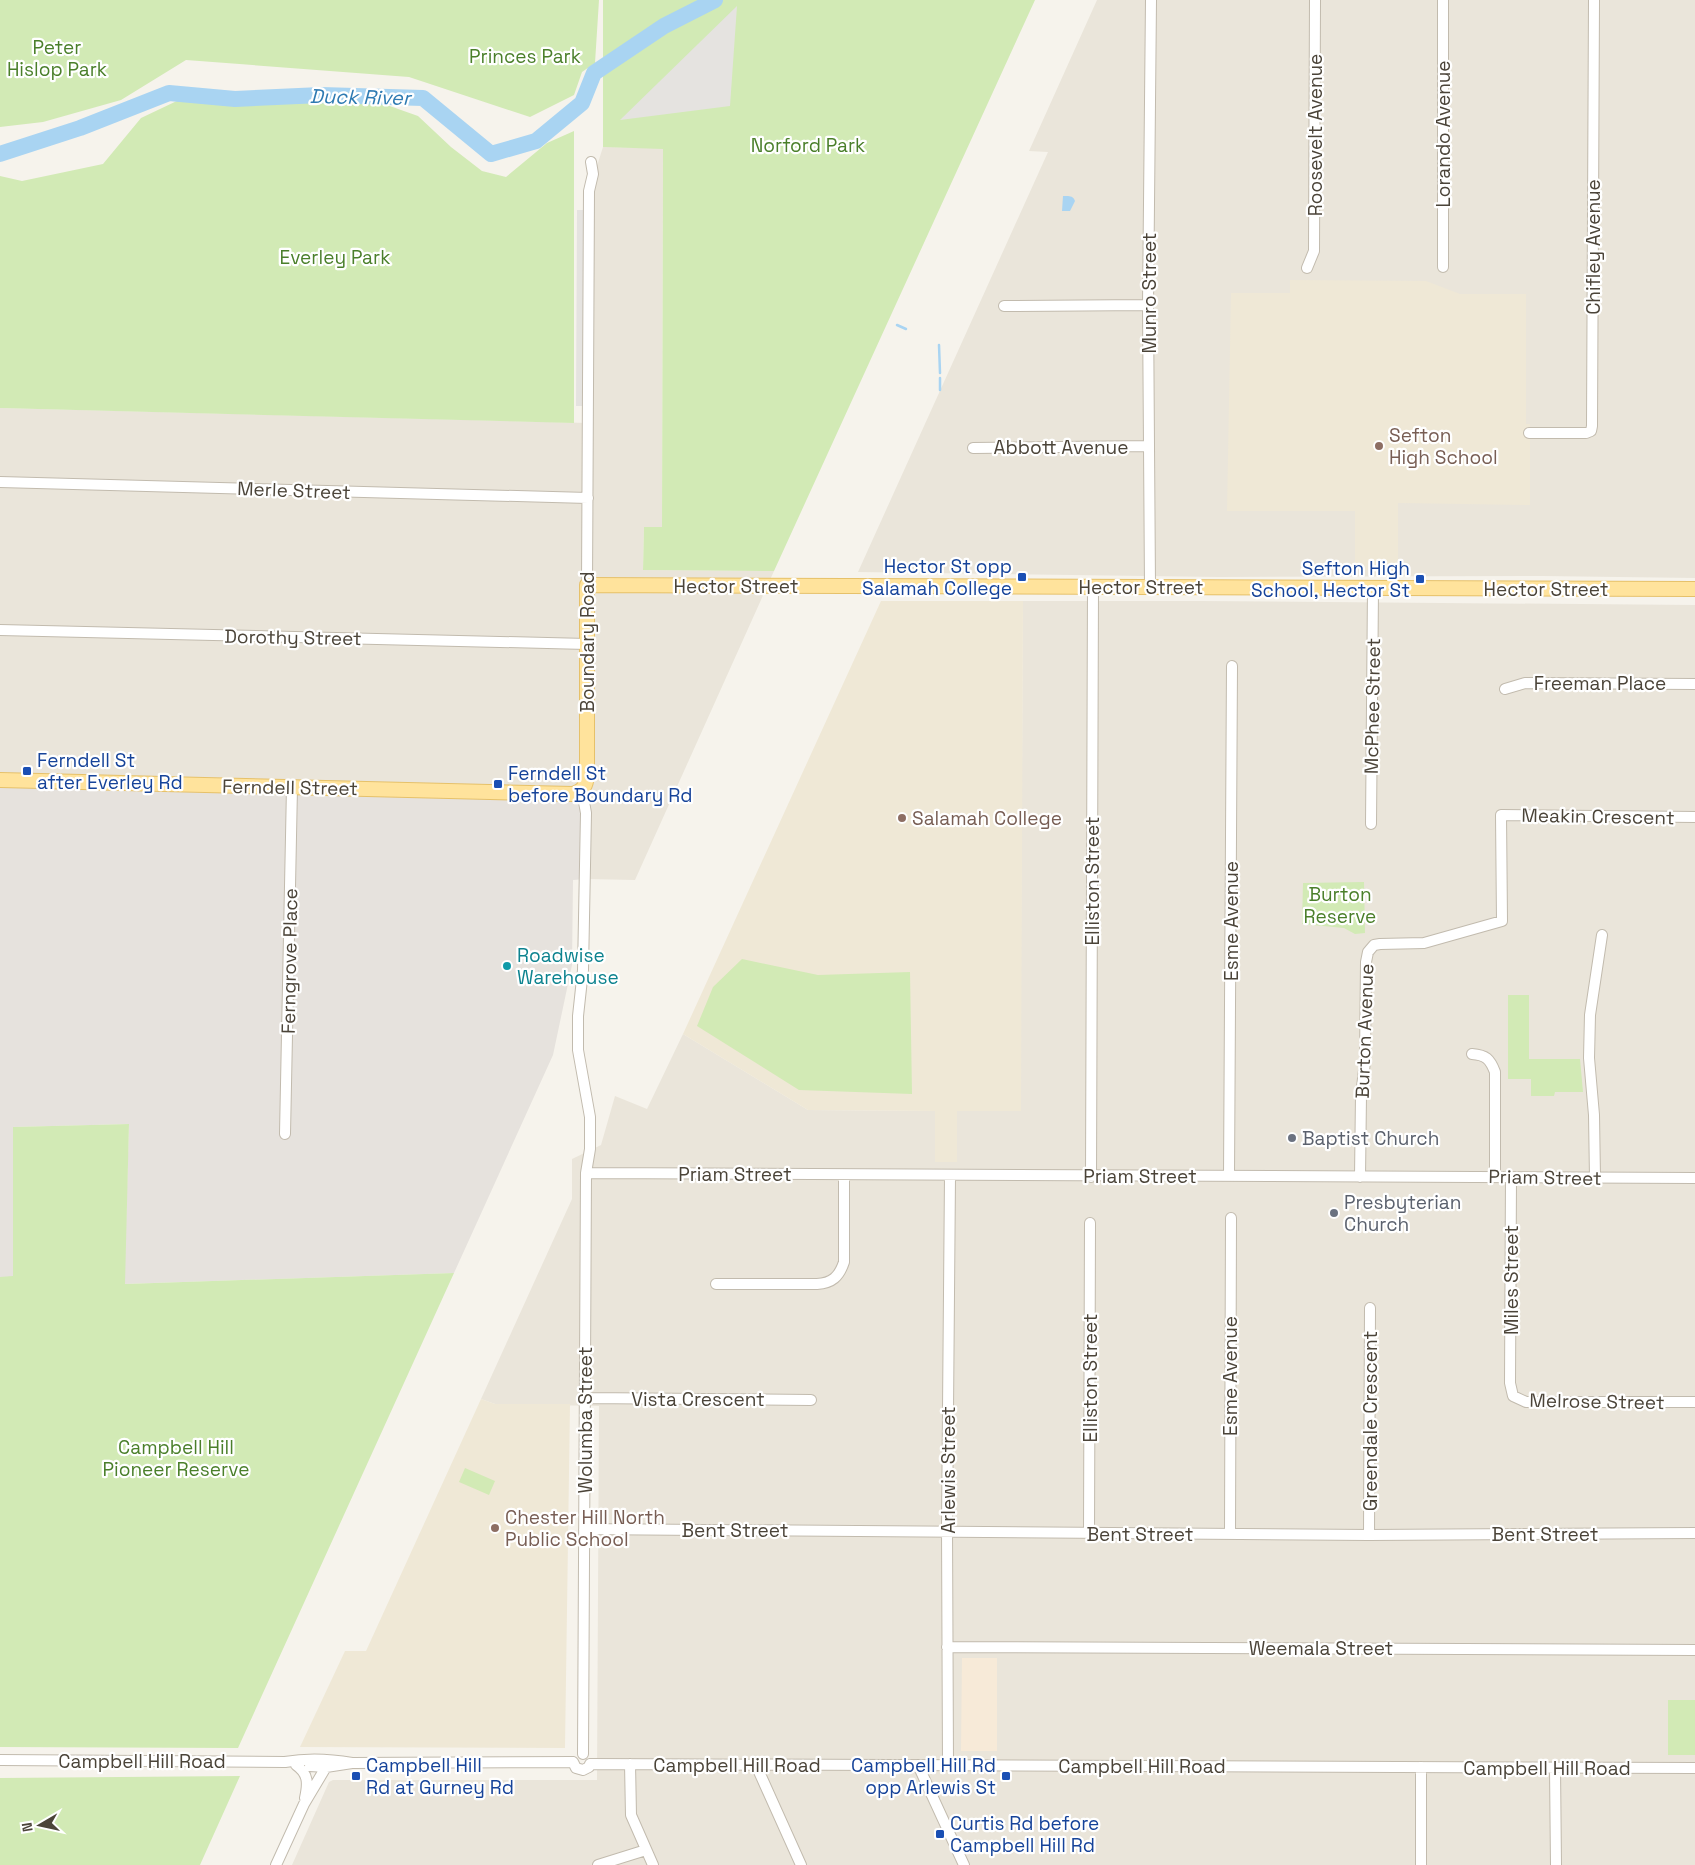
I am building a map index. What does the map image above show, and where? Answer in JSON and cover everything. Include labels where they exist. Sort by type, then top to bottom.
[{"type":"main road","name":"Hector Street","points":[[587,585],[1695,589]]},
{"type":"main road","name":"Boundary Road","points":[[579,792],[584,789],[588,774],[587,585]]},
{"type":"main road","name":"Ferndell Street","points":[[0,780],[565,794],[579,792]]},
{"type":"street","name":"Munro Street","points":[[1150,586],[1148,305],[1151,0]]},
{"type":"street","name":"Roosevelt Avenue","points":[[1308,268],[1314,251],[1315,0]]},
{"type":"street","name":"Lorando Avenue","points":[[1443,0],[1443,267]]},
{"type":"street","name":"Chifley Avenue","points":[[1529,434],[1584,434],[1591,431],[1592,426],[1594,0]]},
{"type":"street","name":"Boundary Road","points":[[587,585],[589,201],[593,174],[591,162]]},
{"type":"street","points":[[1004,306],[1148,305]]},
{"type":"street","name":"Abbott Avenue","points":[[973,448],[1149,446]]},
{"type":"street","name":"Merle Street","points":[[0,482],[588,498]]},
{"type":"street","name":"Elliston Street","points":[[1091,1177],[1093,586]]},
{"type":"street","name":"McPhee Street","points":[[1371,824],[1373,588]]},
{"type":"street","name":"Dorothy Street","points":[[0,630],[587,644]]},
{"type":"street","name":"Esme Avenue","points":[[1229,1176],[1232,666]]},
{"type":"street","name":"Freeman Place","points":[[1505,689],[1525,683],[1695,684]]},
{"type":"street","name":"Ferngrove Place","points":[[285,1134],[292,787]]},
{"type":"street","name":"Wolumba Street","points":[[579,792],[584,802],[586,813],[584,970],[578,1016],[578,1050],[590,1117],[590,1149],[586,1174],[583,1754]]},
{"type":"street","name":"Meakin Crescent","points":[[1501,815],[1695,817]]},
{"type":"street","name":"Burton Avenue","points":[[1360,1177],[1361,1095],[1365,1062],[1366,962],[1368,952],[1371,948],[1380,944],[1424,943],[1502,921],[1501,815]]},
{"type":"street","points":[[1595,1178],[1594,1115],[1589,1058],[1590,1015],[1602,935]]},
{"type":"street","points":[[1472,1054],[1486,1056],[1495,1072],[1495,1176]]},
{"type":"street","name":"Priam Street","points":[[586,1174],[1695,1178]]},
{"type":"street","points":[[716,1284],[817,1284],[826,1283],[835,1278],[841,1272],[844,1262],[844,1175]]},
{"type":"street","name":"Arlewis Street","points":[[948,1765],[947,1531],[950,1176]]},
{"type":"street","name":"Miles Street","points":[[1510,1384],[1511,1177]]},
{"type":"street","name":"Esme Avenue","points":[[1230,1534],[1231,1218]]},
{"type":"street","name":"Elliston Street","points":[[1089,1534],[1090,1223]]},
{"type":"street","name":"Greendale Crescent","points":[[1369,1535],[1370,1308]]},
{"type":"street","name":"Melrose Street","points":[[1510,1384],[1513,1396],[1526,1402],[1695,1402]]},
{"type":"street","name":"Vista Crescent","points":[[585,1398],[811,1400]]},
{"type":"street","name":"Bent Street","points":[[584,1529],[947,1531],[1089,1534],[1695,1533]]},
{"type":"street","name":"Weemala Street","points":[[947,1647],[1695,1650]]},
{"type":"street","points":[[583,1754],[590,1758],[590,1764],[586,1769],[579,1770],[573,1762],[576,1756],[583,1754]]},
{"type":"street","name":"Campbell Hill Road","points":[[0,1760],[285,1762],[299,1759],[332,1759],[352,1763]]},
{"type":"street","name":"Campbell Hill Road","points":[[285,1762],[296,1765],[326,1767],[352,1763],[573,1762]]},
{"type":"street","name":"Campbell Hill Road","points":[[590,1764],[1695,1768]]},
{"type":"street","points":[[630,1764],[631,1816],[653,1865]]},
{"type":"street","points":[[296,1765],[303,1770],[308,1784],[304,1804]]},
{"type":"street","points":[[756,1765],[801,1865]]},
{"type":"street","points":[[918,1765],[964,1865]]},
{"type":"street","points":[[276,1865],[304,1804],[326,1767]]},
{"type":"street","points":[[1421,1767],[1421,1865]]},
{"type":"street","points":[[1555,1768],[1556,1865]]},
{"type":"street","points":[[598,1865],[646,1850]]},
{"type":"shaded area","points":[[1097,0],[1695,0],[1695,578],[1542,576],[1219,577],[858,572],[1048,152],[1029,151]]},
{"type":"shaded area","points":[[737,6],[730,106],[620,120]]},
{"type":"shaded area","points":[[603,147],[663,148],[662,527],[644,527],[643,570],[774,571],[635,880],[586,879],[0,780],[0,408],[588,423],[589,191]]},
{"type":"shaded area","points":[[577,210],[584,210],[583,406],[576,406]]},
{"type":"shaded area","name":"Sefton High School","points":[[1290,280],[1426,281],[1460,294],[1526,294],[1526,424],[1530,424],[1530,505],[1398,503],[1398,570],[1355,570],[1355,511],[1227,511],[1231,293],[1290,293]]},
{"type":"shaded area","name":"Salamah College","points":[[881,601],[1023,601],[1021,1111],[957,1111],[957,1162],[935,1162],[935,1111],[808,1110],[683,1034]]},
{"type":"shaded area","points":[[1023,601],[1695,605],[1695,1865],[292,1865],[329,1782],[333,1780],[597,1780],[599,1406],[495,1404],[481,1399],[572,1199],[572,1159],[601,1145],[615,1096],[647,1109],[683,1034],[808,1110],[936,1111],[935,1161],[957,1162],[957,1111],[1020,1111]]},
{"type":"shaded area","points":[[0,780],[565,794],[584,802],[586,879],[573,880],[572,965],[553,1055],[454,1273],[124,1284],[129,1124],[13,1127],[13,1277],[0,1277]]},
{"type":"shaded area","name":"Chester Hill North Public School","points":[[481,1399],[495,1404],[570,1404],[565,1748],[300,1747],[345,1651],[366,1651]]},
{"type":"shaded area","points":[[962,1658],[997,1658],[997,1751],[961,1751]]},
{"type":"green space","name":"Princes Park","points":[[0,0],[599,0],[595,63],[582,72],[574,95],[530,117],[409,77],[186,60],[121,100],[43,122],[0,127]]},
{"type":"green space","name":"Norford Park","points":[[603,0],[1035,0],[774,571],[643,570],[644,527],[662,527],[663,149],[603,147]]},
{"type":"green space","name":"Everley Park","points":[[200,90],[252,101],[309,93],[312,99],[350,92],[418,116],[451,147],[482,171],[506,177],[547,143],[574,131],[574,423],[0,408],[0,176],[22,181],[103,164],[141,118]]},
{"type":"green space","name":"Burton Reserve","points":[[1364,882],[1365,933],[1355,934],[1344,928],[1302,924],[1303,883]]},
{"type":"green space","points":[[742,959],[818,975],[910,972],[912,1094],[799,1090],[697,1026],[713,987]]},
{"type":"green space","points":[[1508,995],[1529,995],[1529,1059],[1580,1059],[1583,1092],[1555,1092],[1554,1096],[1531,1096],[1531,1079],[1508,1079]]},
{"type":"green space","name":"Campbell Hill Pioneer Reserve","points":[[129,1124],[125,1284],[454,1273],[238,1748],[0,1747],[0,1277],[13,1276],[13,1127]]},
{"type":"green space","points":[[465,1468],[495,1481],[489,1495],[459,1482]]},
{"type":"green space","points":[[1668,1700],[1695,1700],[1695,1755],[1668,1755]]},
{"type":"green space","points":[[240,1776],[200,1865],[0,1865],[0,1778]]},
{"type":"water","points":[[1063,196],[1070,196],[1075,201],[1070,211],[1062,211]]},
{"type":"waterway","name":"Duck River","points":[[0,154],[80,128],[169,93],[235,99],[321,95],[423,98],[491,154],[536,141],[582,103],[594,73],[664,26],[715,0]]},
{"type":"waterway","points":[[897,325],[906,329]]},
{"type":"waterway","points":[[939,345],[940,373]]},
{"type":"waterway","points":[[940,378],[940,390]]},
{"type":"place","name":"Sefton High School","points":[[1379,446]]},
{"type":"place","name":"Hector St opp Salamah College","points":[[1022,577]]},
{"type":"place","name":"Sefton High School, Hector St","points":[[1420,579]]},
{"type":"place","name":"Ferndell St after Everley Rd","points":[[27,771]]},
{"type":"place","name":"Ferndell St before Boundary Rd","points":[[498,784]]},
{"type":"place","name":"Salamah College","points":[[902,818]]},
{"type":"place","name":"Roadwise Warehouse","points":[[507,966]]},
{"type":"place","name":"Baptist Church","points":[[1292,1138]]},
{"type":"place","name":"Presbyterian Church","points":[[1334,1213]]},
{"type":"place","name":"Chester Hill North Public School","points":[[495,1528]]},
{"type":"place","name":"Campbell Hill Rd at Gurney Rd","points":[[356,1776]]},
{"type":"place","name":"Campbell Hill Rd opp Arlewis St","points":[[1006,1776]]},
{"type":"place","name":"Curtis Rd before Campbell Hill Rd","points":[[940,1834]]},
{"type":"park label","name":"Peter Hislop Park","points":[[57,58]]}]
